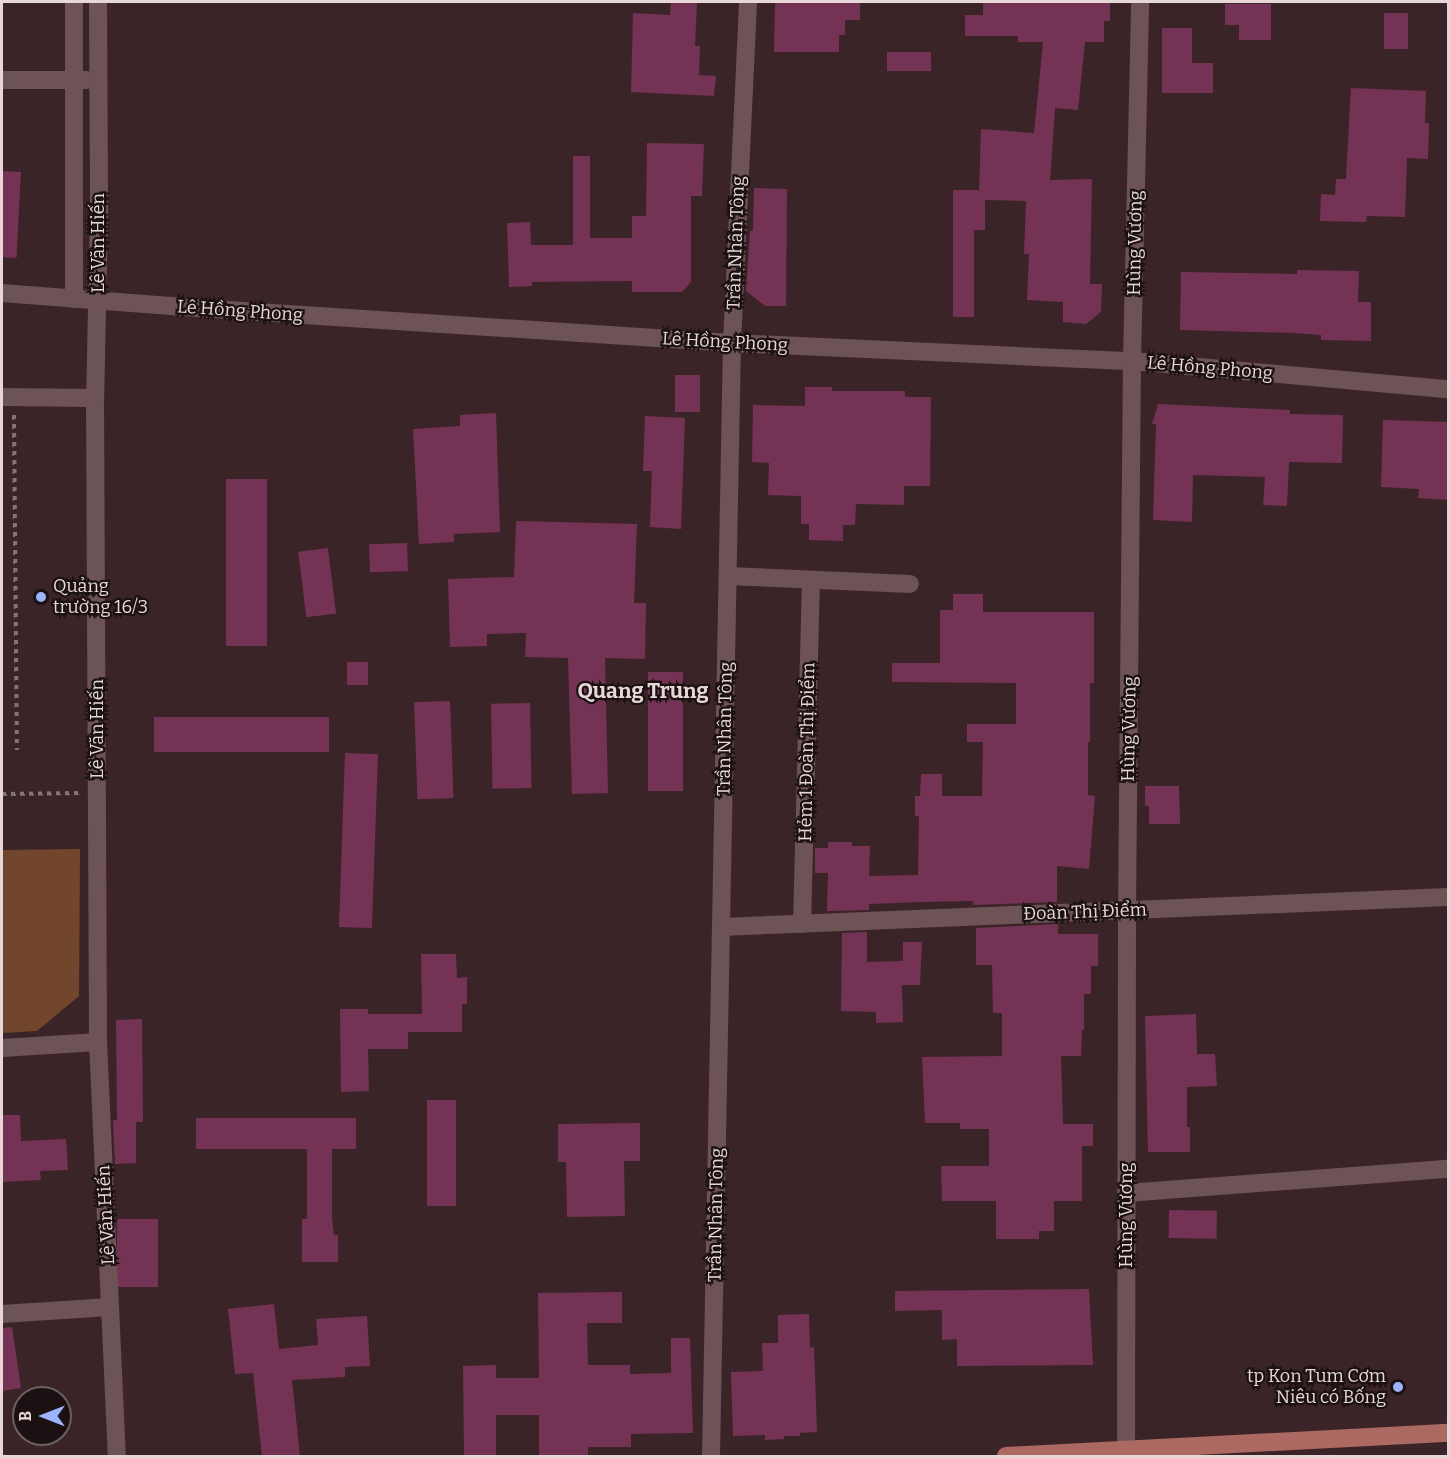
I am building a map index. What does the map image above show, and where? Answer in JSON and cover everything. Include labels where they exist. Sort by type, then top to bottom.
[{"type":"main road","points":[[1006,1456],[1126,1453],[1449,1433]]},
{"type":"street","name":"Lê Văn Hiến","points":[[74,2],[74,299]]},
{"type":"street","name":"Lê Văn Hiến","points":[[98,2],[98,301],[95,399],[98,1042],[117,1456]]},
{"type":"street","name":"Trần Nhân Tông","points":[[711,1456],[732,344],[748,2]]},
{"type":"street","name":"Hùng Vương","points":[[1126,1453],[1127,911],[1132,361],[1140,2]]},
{"type":"street","points":[[2,80],[98,80]]},
{"type":"street","name":"Lê Hồng Phong","points":[[2,293],[732,344],[1132,361],[1449,389]]},
{"type":"street","points":[[7,397],[95,399]]},
{"type":"street","points":[[728,576],[910,584]]},
{"type":"street","name":"Hẻm 1 Đoàn Thị Điểm","points":[[802,924],[811,580]]},
{"type":"street","name":"Đoàn Thị Điểm","points":[[721,927],[1449,897]]},
{"type":"street","points":[[2,1047],[98,1042]]},
{"type":"street","points":[[1126,1193],[1449,1169]]},
{"type":"street","points":[[2,1314],[110,1307]]},
{"type":"path","points":[[7,397],[17,750]]},
{"type":"path","points":[[2,795],[97,793]]},
{"type":"shaded area","points":[[80,849],[79,996],[37,1031],[2,1033],[2,850]]},
{"type":"building","points":[[671,2],[697,2],[695,46],[700,46],[699,75],[716,76],[714,96],[631,92],[633,13],[670,15]]},
{"type":"building","points":[[775,2],[860,2],[860,20],[845,20],[845,35],[839,35],[839,52],[774,52]]},
{"type":"building","points":[[983,2],[1110,2],[1110,21],[1104,21],[1104,42],[1085,42],[1078,110],[1055,108],[1050,180],[1092,179],[1090,284],[1102,284],[1101,312],[1086,324],[1063,322],[1063,302],[1027,300],[1029,254],[1024,254],[1026,201],[985,200],[985,230],[974,230],[974,317],[953,317],[953,190],[979,190],[981,129],[1034,133],[1043,42],[1018,42],[1018,36],[965,36],[965,15],[983,15]]},
{"type":"building","points":[[1225,4],[1271,4],[1271,40],[1239,40],[1239,25],[1225,25]]},
{"type":"building","points":[[1384,13],[1408,13],[1408,49],[1384,49]]},
{"type":"building","points":[[1162,28],[1192,28],[1192,63],[1213,63],[1213,93],[1162,93]]},
{"type":"building","points":[[887,52],[931,52],[931,71],[887,71]]},
{"type":"building","points":[[1351,88],[1426,91],[1425,123],[1429,123],[1428,159],[1407,158],[1405,217],[1367,216],[1366,222],[1320,221],[1321,194],[1335,195],[1336,179],[1346,179]]},
{"type":"building","points":[[647,143],[704,144],[702,196],[691,196],[691,282],[682,292],[632,292],[632,281],[532,282],[532,286],[509,287],[507,223],[530,222],[531,245],[573,245],[573,156],[590,156],[590,238],[632,238],[632,216],[646,216]]},
{"type":"building","points":[[2,171],[21,172],[16,258],[2,257]]},
{"type":"building","points":[[754,188],[787,189],[786,306],[765,306],[746,291],[750,231],[753,231]]},
{"type":"building","points":[[1297,270],[1359,271],[1358,302],[1371,302],[1371,341],[1321,340],[1321,335],[1296,333],[1180,330],[1181,272],[1297,274]]},
{"type":"building","points":[[675,375],[700,375],[700,412],[675,412]]},
{"type":"building","points":[[805,387],[832,387],[832,391],[905,391],[905,397],[931,397],[930,486],[904,486],[904,505],[856,504],[855,525],[843,525],[843,541],[809,540],[809,524],[801,524],[801,496],[768,495],[769,463],[752,462],[753,405],[805,406]]},
{"type":"building","points":[[1158,404],[1290,410],[1290,414],[1343,415],[1342,463],[1289,462],[1287,506],[1263,505],[1265,477],[1193,475],[1192,522],[1153,520],[1156,424],[1152,424]]},
{"type":"building","points":[[496,413],[500,532],[454,534],[454,542],[419,544],[413,429],[460,426],[460,415]]},
{"type":"building","points":[[645,416],[685,418],[681,529],[650,527],[652,471],[643,471]]},
{"type":"building","points":[[1383,420],[1449,422],[1449,500],[1418,498],[1419,489],[1381,487]]},
{"type":"building","points":[[226,479],[267,479],[267,646],[226,646]]},
{"type":"building","points":[[516,521],[637,524],[634,603],[646,603],[645,659],[605,658],[608,793],[572,794],[568,658],[525,657],[526,633],[487,634],[487,646],[450,647],[448,579],[514,577]]},
{"type":"building","points":[[407,543],[408,571],[370,572],[369,544]]},
{"type":"building","points":[[328,548],[336,614],[306,617],[298,552]]},
{"type":"building","points":[[953,594],[983,594],[983,612],[1094,612],[1094,683],[1090,683],[1088,795],[1095,796],[1089,869],[1057,866],[1057,902],[973,905],[973,901],[869,904],[869,910],[827,911],[828,873],[815,873],[815,848],[828,848],[828,842],[852,842],[852,846],[870,846],[869,876],[918,875],[919,816],[915,816],[915,796],[920,796],[921,774],[942,774],[942,796],[982,796],[983,742],[967,742],[967,724],[1016,724],[1016,683],[892,682],[892,663],[940,663],[940,610],[953,610]]},
{"type":"building","points":[[347,662],[368,662],[368,685],[347,685]]},
{"type":"building","points":[[648,672],[683,672],[683,791],[648,791]]},
{"type":"building","points":[[450,701],[453,798],[417,799],[414,702]]},
{"type":"building","points":[[530,703],[531,788],[492,789],[491,704]]},
{"type":"building","points":[[154,717],[329,717],[329,752],[154,752]]},
{"type":"building","points":[[345,753],[378,754],[372,928],[339,927]]},
{"type":"building","points":[[1145,786],[1179,786],[1180,824],[1149,824],[1149,806],[1145,806]]},
{"type":"building","points":[[1058,924],[1058,934],[1098,934],[1098,966],[1091,966],[1091,994],[1084,994],[1081,1056],[1061,1056],[1063,1124],[1093,1124],[1093,1146],[1082,1146],[1082,1201],[1054,1201],[1054,1231],[1039,1231],[1039,1239],[996,1239],[996,1201],[942,1201],[941,1166],[989,1166],[989,1129],[960,1129],[960,1123],[925,1123],[922,1057],[1002,1056],[1002,1013],[993,1013],[992,965],[976,965],[976,928]]},
{"type":"building","points":[[867,932],[867,962],[903,961],[903,942],[922,942],[920,985],[902,985],[903,1022],[876,1023],[876,1012],[841,1011],[842,933]]},
{"type":"building","points":[[421,954],[456,954],[457,978],[467,977],[467,1004],[462,1004],[462,1032],[408,1032],[408,1049],[368,1049],[369,1091],[341,1092],[340,1009],[368,1009],[368,1014],[422,1014]]},
{"type":"building","points":[[1196,1014],[1197,1054],[1215,1054],[1217,1086],[1187,1087],[1187,1127],[1190,1127],[1190,1152],[1148,1152],[1145,1016]]},
{"type":"building","points":[[142,1019],[143,1122],[136,1122],[136,1163],[115,1164],[113,1120],[117,1120],[116,1020]]},
{"type":"building","points":[[427,1100],[456,1100],[456,1206],[427,1206]]},
{"type":"building","points":[[2,1115],[20,1115],[21,1141],[66,1139],[68,1170],[40,1171],[41,1180],[2,1182]]},
{"type":"building","points":[[196,1118],[356,1118],[356,1149],[332,1149],[332,1219],[334,1235],[338,1235],[338,1262],[302,1262],[302,1219],[307,1219],[307,1149],[196,1149]]},
{"type":"building","points":[[640,1123],[640,1161],[624,1161],[625,1216],[567,1217],[566,1162],[558,1162],[558,1124]]},
{"type":"building","points":[[1169,1210],[1217,1211],[1217,1239],[1169,1238]]},
{"type":"building","points":[[117,1219],[158,1219],[158,1287],[117,1287]]},
{"type":"building","points":[[1089,1289],[1093,1365],[957,1366],[957,1339],[942,1340],[942,1310],[895,1311],[895,1291]]},
{"type":"building","points":[[622,1292],[622,1323],[587,1323],[588,1365],[630,1365],[630,1374],[671,1373],[671,1338],[690,1338],[693,1433],[631,1434],[631,1447],[588,1447],[588,1455],[539,1456],[539,1415],[496,1415],[496,1456],[464,1456],[463,1366],[496,1365],[496,1378],[539,1378],[538,1293]]},
{"type":"building","points":[[274,1304],[279,1349],[318,1345],[316,1319],[367,1316],[370,1366],[345,1367],[345,1377],[292,1380],[300,1456],[262,1456],[253,1373],[235,1374],[228,1309]]},
{"type":"building","points":[[809,1314],[810,1348],[814,1347],[817,1432],[800,1433],[800,1436],[784,1436],[784,1439],[765,1440],[765,1435],[733,1436],[731,1372],[763,1371],[762,1343],[778,1343],[778,1315]]},
{"type":"building","points":[[12,1327],[21,1386],[12,1386],[12,1389],[2,1391],[2,1328]]},
{"type":"place","name":"Quảng trường 16/3","points":[[41,597]]},
{"type":"place","name":"tp Kon Tum Cơm Niêu có Bống","points":[[1398,1387]]},
{"type":"district","name":"Quang Trung","points":[[643,691]]}]
